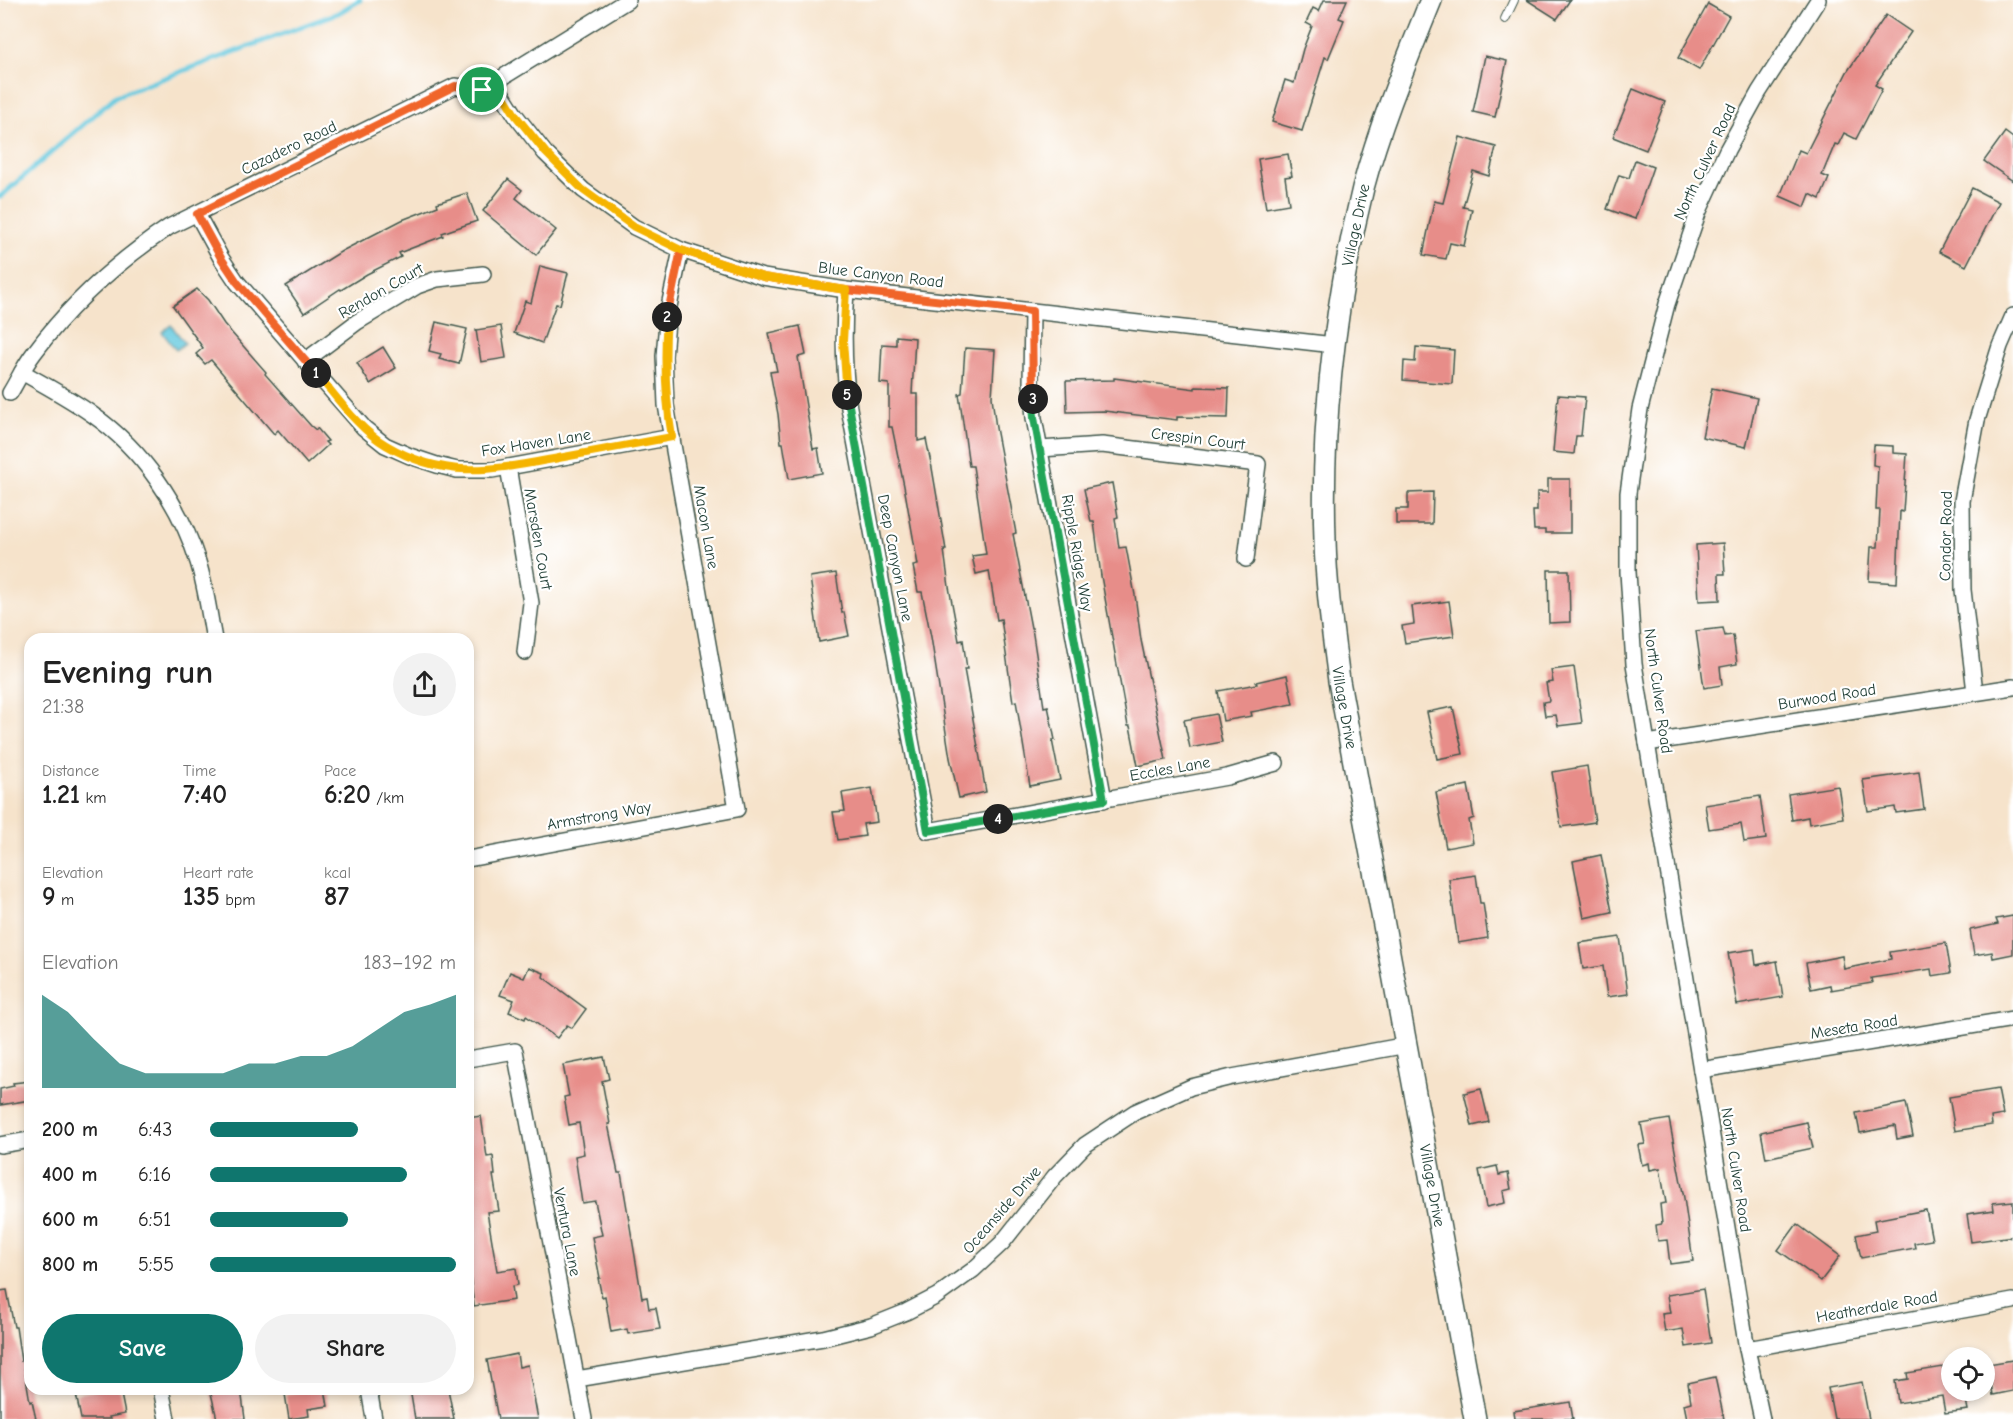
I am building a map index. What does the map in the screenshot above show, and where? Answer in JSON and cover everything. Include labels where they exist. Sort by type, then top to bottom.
[{"type":"main road","name":"Village Drive","points":[[1431,0],[1385,116],[1364,188],[1349,253],[1334,345],[1325,464],[1325,542],[1329,606],[1340,681],[1475,1419]]},
{"type":"street","name":"Cazadero Road","points":[[10,393],[32,355],[101,278],[169,227],[455,86],[482,90],[628,0]]},
{"type":"street","name":"North Culver Road","points":[[1762,1419],[1747,1349],[1634,664],[1628,572],[1628,493],[1640,409],[1668,304],[1698,213],[1727,150],[1759,92],[1818,0]]},
{"type":"street","name":"Blue Canyon Road","points":[[495,82],[516,116],[538,144],[583,190],[634,227],[681,250],[763,277],[846,290],[1334,345]]},
{"type":"street","name":"Fox Haven Lane","points":[[197,214],[237,282],[364,428],[385,445],[410,456],[458,470],[492,470],[672,437]]},
{"type":"street","name":"Macon Lane","points":[[681,250],[668,311],[664,356],[666,405],[737,809]]},
{"type":"street","name":"Rendon Court","points":[[305,361],[357,322],[417,286],[437,279],[483,274]]},
{"type":"street","name":"Deep Canyon Lane","points":[[846,290],[843,341],[849,408],[928,831]]},
{"type":"street","name":"Ripple Ridge Way","points":[[1032,311],[1034,418],[1104,800]]},
{"type":"street","name":"Condor Road","points":[[1975,692],[1963,590],[1962,501],[1977,420],[2000,346],[2013,316]]},
{"type":"street","points":[[22,372],[94,415],[124,440],[149,469],[186,530],[198,563],[213,633]]},
{"type":"street","name":"Crespin Court","points":[[1040,449],[1102,445],[1257,464],[1246,559]]},
{"type":"street","name":"Marsden Court","points":[[508,467],[531,603],[525,652]]},
{"type":"street","name":"Burwood Road","points":[[1647,743],[2013,687]]},
{"type":"street","name":"Eccles Lane","points":[[928,831],[1227,777],[1276,763]]},
{"type":"street","name":"Armstrong Way","points":[[474,858],[737,809]]},
{"type":"street","name":"Meseta Road","points":[[1701,1070],[2013,1019]]},
{"type":"street","name":"Oceanside Drive","points":[[577,1378],[824,1338],[871,1326],[906,1312],[937,1296],[973,1270],[1002,1243],[1055,1176],[1086,1145],[1135,1112],[1191,1087],[1232,1077],[1407,1046]]},
{"type":"street","name":"Ventura Lane","points":[[474,1058],[515,1051],[584,1419]]},
{"type":"street","points":[[0,1145],[24,1141]]},
{"type":"street","name":"Heatherdale Road","points":[[1747,1349],[2013,1301]]},
{"type":"street","points":[[162,1395],[167,1419]]},
{"type":"street","points":[[370,1395],[374,1419]]},
{"type":"lane","points":[[1505,19],[1514,0]]},
{"type":"water","points":[[171,325],[185,343],[176,350],[162,332]]},
{"type":"building","points":[[1324,0],[1347,0],[1339,18],[1344,20],[1328,59],[1325,57],[1302,131],[1272,122],[1285,80],[1294,83],[1312,26],[1306,23],[1313,8],[1319,11]]},
{"type":"building","points":[[1527,0],[1570,0],[1557,19]]},
{"type":"building","points":[[1708,4],[1729,16],[1699,70],[1678,58]]},
{"type":"building","points":[[1886,15],[1911,32],[1875,85],[1882,89],[1856,139],[1844,133],[1838,145],[1835,144],[1822,175],[1829,178],[1820,199],[1810,194],[1805,207],[1780,196],[1799,150],[1806,153],[1847,72]]},
{"type":"building","points":[[1485,56],[1507,61],[1495,117],[1473,112]]},
{"type":"building","points":[[1633,89],[1665,102],[1646,150],[1613,137]]},
{"type":"building","points":[[2005,132],[2013,138],[2013,181],[1984,161]]},
{"type":"building","points":[[1460,137],[1496,147],[1489,176],[1473,171],[1463,207],[1472,209],[1464,246],[1450,243],[1446,259],[1423,255],[1434,201],[1443,203]]},
{"type":"building","points":[[1288,154],[1292,176],[1285,177],[1289,204],[1266,208],[1258,159]]},
{"type":"building","points":[[1635,160],[1653,167],[1635,219],[1607,209],[1619,175],[1629,178]]},
{"type":"building","points":[[508,179],[522,190],[516,198],[556,230],[536,255],[483,211]]},
{"type":"building","points":[[1972,188],[1999,202],[1966,266],[1939,252]]},
{"type":"building","points":[[467,193],[477,221],[442,233],[443,236],[399,253],[401,257],[340,289],[304,313],[286,286],[342,251],[402,220],[438,206],[437,203]]},
{"type":"building","points":[[540,266],[568,273],[560,305],[556,304],[542,343],[514,333],[525,301],[531,303]]},
{"type":"building","points":[[197,289],[266,372],[265,374],[311,426],[316,430],[317,428],[328,441],[325,442],[328,445],[307,464],[278,430],[274,434],[211,360],[205,364],[196,354],[203,348],[173,306]]},
{"type":"building","points":[[436,322],[467,329],[459,364],[439,359],[441,354],[429,351]]},
{"type":"building","points":[[501,326],[506,358],[481,362],[476,330]]},
{"type":"building","points":[[800,326],[806,355],[798,357],[813,449],[818,448],[822,473],[789,479],[770,372],[777,371],[769,333]]},
{"type":"building","points":[[896,336],[915,338],[912,394],[918,394],[918,441],[926,439],[932,468],[946,550],[944,550],[949,587],[959,641],[963,640],[967,669],[964,669],[986,792],[959,798],[950,758],[931,637],[922,592],[918,592],[913,566],[918,565],[904,486],[892,427],[889,427],[889,384],[880,383],[882,344],[896,345]]},
{"type":"building","points":[[383,347],[396,368],[370,384],[357,363]]},
{"type":"building","points":[[1416,347],[1454,350],[1452,384],[1403,380],[1404,361],[1415,362]]},
{"type":"building","points":[[965,348],[995,350],[992,397],[996,428],[1016,533],[1013,534],[1032,628],[1044,707],[1048,706],[1055,740],[1052,740],[1060,780],[1030,786],[1016,701],[1013,702],[1001,619],[997,620],[989,571],[976,574],[972,556],[986,554],[973,466],[969,466],[959,394],[962,393]]},
{"type":"building","points":[[1114,378],[1195,389],[1195,387],[1229,388],[1228,418],[1177,417],[1177,420],[1104,411],[1067,412],[1066,381],[1114,380]]},
{"type":"building","points":[[1712,388],[1757,398],[1746,447],[1702,437]]},
{"type":"building","points":[[1558,395],[1585,397],[1581,436],[1576,436],[1574,454],[1553,452]]},
{"type":"building","points":[[1874,445],[1893,446],[1893,453],[1907,454],[1903,512],[1900,511],[1897,583],[1869,581],[1871,547],[1878,547],[1880,510],[1876,510],[1878,466],[1873,465]]},
{"type":"building","points":[[1548,479],[1570,479],[1570,533],[1545,533],[1545,530],[1534,530],[1533,511],[1537,511],[1537,492],[1548,492]]},
{"type":"building","points":[[1112,483],[1118,517],[1115,518],[1119,548],[1126,547],[1141,640],[1166,760],[1138,766],[1130,726],[1128,726],[1101,576],[1094,522],[1091,522],[1084,489]]},
{"type":"building","points":[[1433,492],[1432,524],[1396,524],[1396,509],[1408,509],[1408,493]]},
{"type":"building","points":[[1723,543],[1725,574],[1719,574],[1720,600],[1699,601],[1696,545]]},
{"type":"building","points":[[1548,570],[1569,570],[1570,622],[1549,623]]},
{"type":"building","points":[[836,573],[842,613],[844,612],[849,636],[819,642],[810,577]]},
{"type":"building","points":[[1449,601],[1454,636],[1405,643],[1402,626],[1414,624],[1412,606]]},
{"type":"building","points":[[1723,628],[1725,636],[1733,635],[1737,664],[1720,667],[1722,685],[1704,688],[1696,631]]},
{"type":"building","points":[[1574,667],[1582,723],[1558,726],[1556,715],[1545,716],[1543,702],[1549,701],[1546,683],[1553,682],[1551,670]]},
{"type":"building","points":[[1287,675],[1293,704],[1251,712],[1252,716],[1223,721],[1218,691],[1257,684],[1256,682]]},
{"type":"building","points":[[1453,707],[1463,754],[1437,759],[1427,712]]},
{"type":"building","points":[[1216,714],[1222,742],[1190,748],[1184,720]]},
{"type":"building","points":[[1587,766],[1595,822],[1561,827],[1552,772]]},
{"type":"building","points":[[1919,772],[1924,809],[1896,813],[1895,807],[1868,811],[1863,780]]},
{"type":"building","points":[[1468,785],[1474,818],[1469,820],[1473,843],[1446,848],[1436,792]]},
{"type":"building","points":[[1838,786],[1843,818],[1809,824],[1808,817],[1792,820],[1788,794]]},
{"type":"building","points":[[872,788],[877,822],[863,824],[865,836],[838,840],[833,812],[845,811],[842,793]]},
{"type":"building","points":[[1760,796],[1766,839],[1744,842],[1741,824],[1709,829],[1705,805]]},
{"type":"building","points":[[1601,855],[1612,912],[1584,918],[1573,861]]},
{"type":"building","points":[[1476,875],[1488,938],[1458,943],[1449,879]]},
{"type":"building","points":[[2013,916],[2013,954],[1993,958],[1992,952],[1974,955],[1970,930],[1998,924],[1996,919]]},
{"type":"building","points":[[1620,937],[1628,994],[1607,997],[1603,966],[1583,969],[1579,943]]},
{"type":"building","points":[[1946,943],[1951,973],[1932,976],[1931,969],[1871,978],[1872,983],[1831,990],[1830,985],[1811,989],[1806,963],[1842,956],[1844,969],[1891,959],[1890,952]]},
{"type":"building","points":[[1754,949],[1756,965],[1777,961],[1783,997],[1737,1005],[1728,953]]},
{"type":"building","points":[[529,967],[544,973],[543,977],[586,1009],[572,1028],[567,1025],[557,1038],[526,1016],[525,1019],[509,1012],[514,1000],[500,995],[510,972],[524,978]]},
{"type":"building","points":[[604,1057],[609,1079],[602,1081],[610,1124],[608,1124],[618,1173],[621,1173],[642,1298],[647,1297],[649,1309],[656,1308],[660,1329],[628,1334],[627,1329],[611,1332],[605,1296],[602,1297],[598,1278],[600,1278],[592,1237],[602,1235],[595,1201],[582,1203],[575,1156],[584,1154],[579,1123],[569,1125],[564,1097],[569,1096],[563,1065]]},
{"type":"building","points":[[24,1082],[24,1101],[0,1105],[0,1089],[14,1086],[13,1083]]},
{"type":"building","points":[[1481,1089],[1489,1122],[1472,1126],[1464,1093]]},
{"type":"building","points":[[1998,1089],[2003,1115],[1991,1117],[1992,1125],[1955,1131],[1949,1097]]},
{"type":"building","points":[[1906,1103],[1913,1136],[1897,1139],[1895,1126],[1860,1133],[1856,1113]]},
{"type":"building","points":[[481,1116],[487,1157],[493,1156],[495,1175],[493,1175],[499,1211],[487,1212],[497,1271],[516,1268],[518,1285],[512,1286],[514,1300],[474,1306],[474,1117]]},
{"type":"building","points":[[1669,1119],[1693,1261],[1670,1264],[1667,1240],[1658,1241],[1656,1225],[1662,1224],[1660,1204],[1666,1203],[1660,1168],[1650,1170],[1649,1163],[1642,1165],[1638,1145],[1645,1144],[1641,1124]]},
{"type":"building","points":[[1807,1122],[1813,1148],[1766,1158],[1761,1132]]},
{"type":"building","points":[[1497,1166],[1499,1175],[1508,1173],[1511,1189],[1503,1191],[1505,1203],[1486,1207],[1479,1170]]},
{"type":"building","points":[[2013,1201],[2013,1236],[1971,1242],[1967,1214],[1994,1210],[1993,1203]]},
{"type":"building","points":[[1926,1210],[1932,1240],[1914,1243],[1915,1248],[1861,1258],[1856,1235],[1876,1231],[1874,1220]]},
{"type":"building","points":[[1797,1224],[1840,1256],[1821,1281],[1778,1250]]},
{"type":"building","points":[[1703,1289],[1711,1343],[1686,1347],[1683,1329],[1665,1332],[1662,1314],[1670,1313],[1667,1295]]},
{"type":"building","points":[[7,1290],[21,1361],[23,1360],[24,1366],[24,1395],[29,1395],[30,1402],[32,1401],[36,1419],[0,1419],[0,1291]]},
{"type":"building","points":[[517,1354],[519,1367],[528,1365],[538,1419],[498,1419],[487,1360]]},
{"type":"building","points":[[2013,1360],[2013,1391],[1995,1395],[1995,1363]]},
{"type":"building","points":[[1941,1367],[1941,1396],[1898,1403],[1895,1381],[1908,1379],[1907,1373]]},
{"type":"building","points":[[1715,1377],[1724,1419],[1687,1419],[1684,1404],[1691,1402],[1688,1383]]},
{"type":"building","points":[[1862,1382],[1869,1419],[1834,1419],[1828,1388]]},
{"type":"building","points":[[76,1395],[121,1395],[125,1414],[109,1417],[110,1419],[81,1419]]},
{"type":"building","points":[[211,1395],[242,1395],[245,1419],[217,1419]]},
{"type":"building","points":[[285,1395],[326,1395],[328,1406],[308,1409],[309,1416],[289,1419]]},
{"type":"building","points":[[411,1395],[449,1395],[454,1419],[415,1419]]},
{"type":"building","points":[[1943,1401],[1966,1401],[1968,1410],[1945,1413]]},
{"type":"building","points":[[1570,1402],[1573,1419],[1515,1419],[1514,1411]]},
{"type":"waterway","points":[[0,197],[116,96],[338,13],[360,0]]},
{"type":"route","points":[[482,90],[455,86],[197,214],[237,282],[364,428],[385,445],[410,456],[458,470],[492,470],[672,437],[666,405],[664,356],[668,311],[681,250],[763,277],[846,290],[1032,311],[1034,418],[1104,800],[928,831],[849,408],[843,341],[846,290],[763,277],[681,250],[634,227],[583,190],[546,153],[516,116],[495,82],[482,90]]}]
